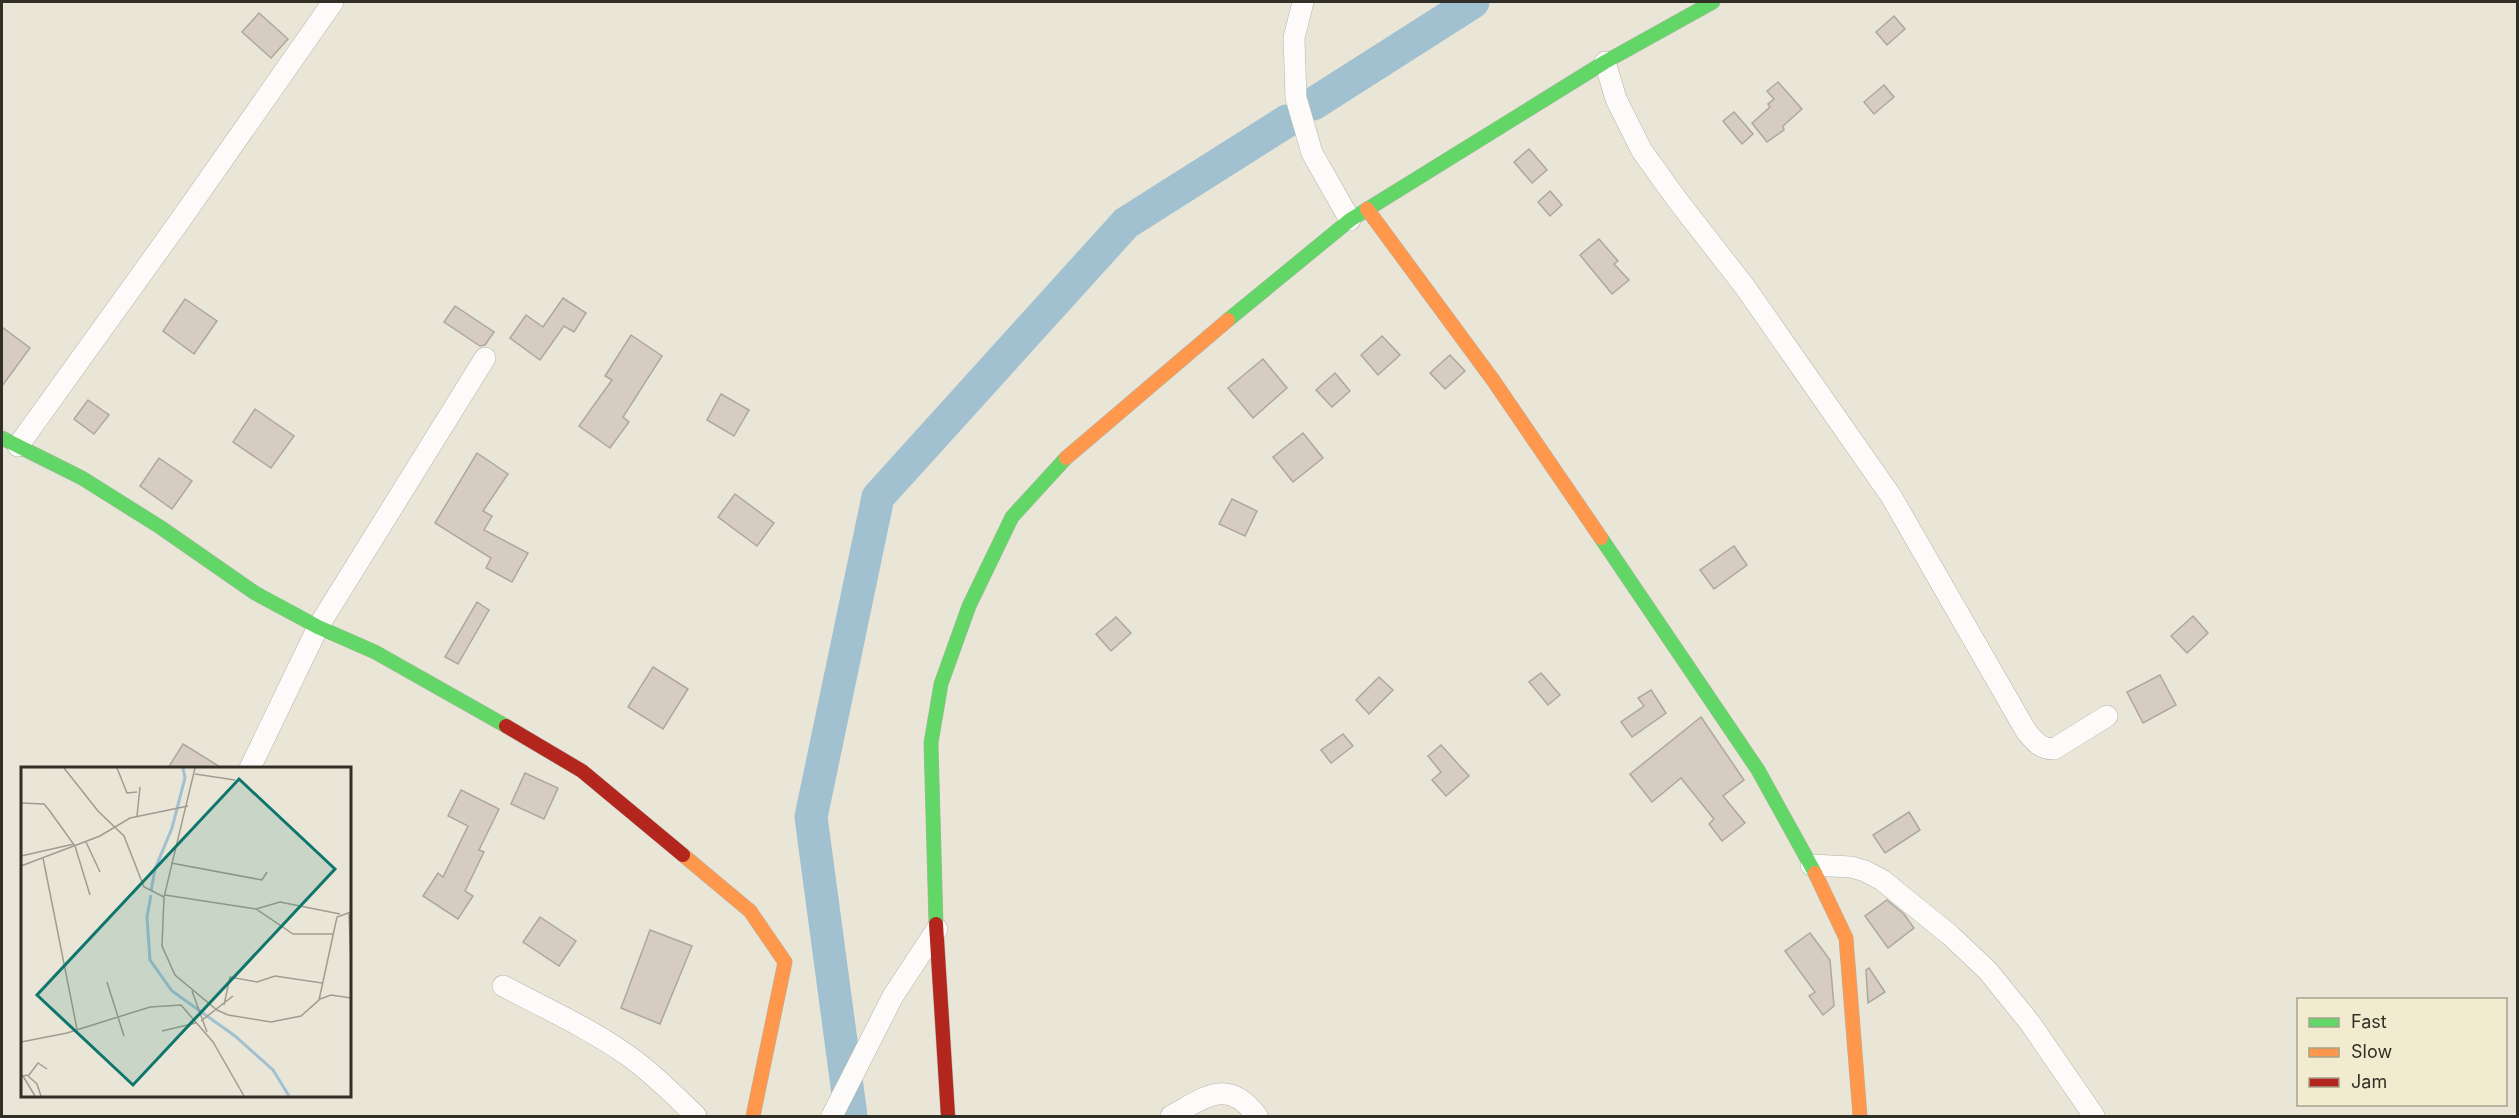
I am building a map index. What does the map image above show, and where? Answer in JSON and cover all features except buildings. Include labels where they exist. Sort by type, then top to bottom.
[{"type":"street","points":[[333,2],[179,222],[10,442],[82,478],[160,527],[255,593],[318,627],[375,652],[582,771],[750,911],[785,962],[753,1116]]},
{"type":"street","points":[[1303,2],[1294,38],[1296,98],[1312,153],[1359,215],[1493,380],[1758,770],[1811,865],[1846,939],[1860,1116]]},
{"type":"street","points":[[948,1116],[937,929],[930,743],[941,684],[969,606],[1012,517],[1058,465],[1189,352],[1359,215],[1605,62],[1713,2]]},
{"type":"street","points":[[1605,62],[1616,99],[1642,151],[1745,287],[1891,496],[2035,743],[2045,749],[2054,749],[2107,716]]},
{"type":"street","points":[[250,767],[318,627],[484,358]]},
{"type":"street","points":[[1811,865],[1851,867],[1865,871],[1882,880],[1950,935],[1988,971],[2023,1014],[2094,1116]]},
{"type":"street","points":[[832,1116],[893,996],[937,929]]},
{"type":"street","points":[[503,986],[595,1034],[628,1056],[658,1079],[696,1116]]},
{"type":"street","points":[[1171,1116],[1205,1097],[1221,1092],[1235,1095],[1247,1103],[1257,1116]]},
{"type":"waterway","points":[[1313,104],[1473,2]]},
{"type":"waterway","points":[[851,1116],[811,817],[878,497],[1126,223],[1287,121]]},
{"type":"traffic: fast","points":[[1228,320],[1350,220],[1605,62],[1713,2]]},
{"type":"traffic: fast","points":[[2,438],[82,478],[160,527],[255,593],[318,627],[375,652],[506,726]]},
{"type":"traffic: fast","points":[[936,924],[931,743],[941,684],[969,606],[1012,517],[1066,458]]},
{"type":"traffic: fast","points":[[1601,538],[1758,770],[1815,873]]},
{"type":"traffic: slow","points":[[1367,209],[1493,380],[1601,538]]},
{"type":"traffic: slow","points":[[1066,458],[1228,320]]},
{"type":"traffic: slow","points":[[683,855],[750,911],[785,962],[753,1116]]},
{"type":"traffic: slow","points":[[1815,873],[1846,938],[1860,1116]]},
{"type":"traffic: jam","points":[[506,726],[582,771],[683,855]]},
{"type":"traffic: jam","points":[[936,924],[948,1116]]}]
